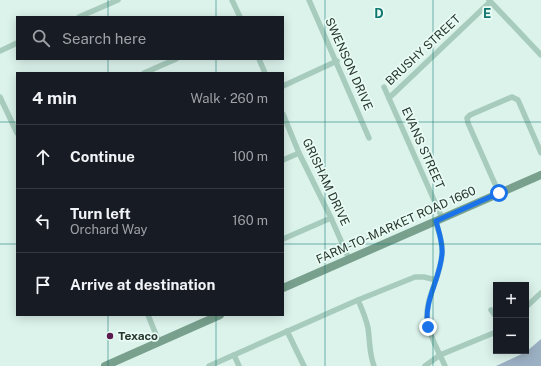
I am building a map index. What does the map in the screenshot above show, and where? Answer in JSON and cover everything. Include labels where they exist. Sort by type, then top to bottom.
[{"type":"main road","name":"FARM-TO-MARKET ROAD 1660","points":[[284,288],[541,175]]},
{"type":"main road","points":[[108,366],[218,316]]},
{"type":"street","points":[[81,16],[118,0]]},
{"type":"street","points":[[232,0],[240,16]]},
{"type":"street","name":"SWENSON DRIVE","points":[[309,0],[337,61],[369,138]]},
{"type":"street","points":[[490,1],[541,54]]},
{"type":"street","name":"BRUSHY STREET","points":[[388,98],[490,1]]},
{"type":"street","points":[[0,51],[16,43]]},
{"type":"street","points":[[146,72],[174,60]]},
{"type":"street","points":[[259,60],[265,72]]},
{"type":"street","points":[[284,86],[337,61]]},
{"type":"street","name":"EVANS STREET","points":[[384,87],[439,220],[442,256],[427,308],[427,320],[433,340],[445,366]]},
{"type":"street","points":[[0,96],[16,131]]},
{"type":"street","points":[[499,193],[468,122],[467,118],[470,115],[515,97],[518,100],[541,153]]},
{"type":"street","name":"GRISHAM DRIVE","points":[[284,116],[299,153],[331,218],[349,259]]},
{"type":"street","points":[[284,160],[299,153]]},
{"type":"street","points":[[284,239],[331,218]]},
{"type":"street","points":[[209,366],[358,300],[415,277],[424,277],[436,280]]},
{"type":"street","points":[[529,304],[541,293]]},
{"type":"street","points":[[358,300],[366,320],[369,350],[374,366]]},
{"type":"street","points":[[148,316],[159,342]]},
{"type":"street","points":[[287,331],[304,366]]},
{"type":"street","points":[[425,366],[440,355],[493,333]]},
{"type":"street","points":[[234,355],[239,366]]},
{"type":"shaded area","points":[[541,339],[541,366],[496,366],[522,354],[529,354],[529,349]]},
{"type":"place","name":"Texaco","points":[[110,336]]},
{"type":"route","points":[[428,327],[427,308],[442,256],[442,243],[436,221],[499,193]]}]
